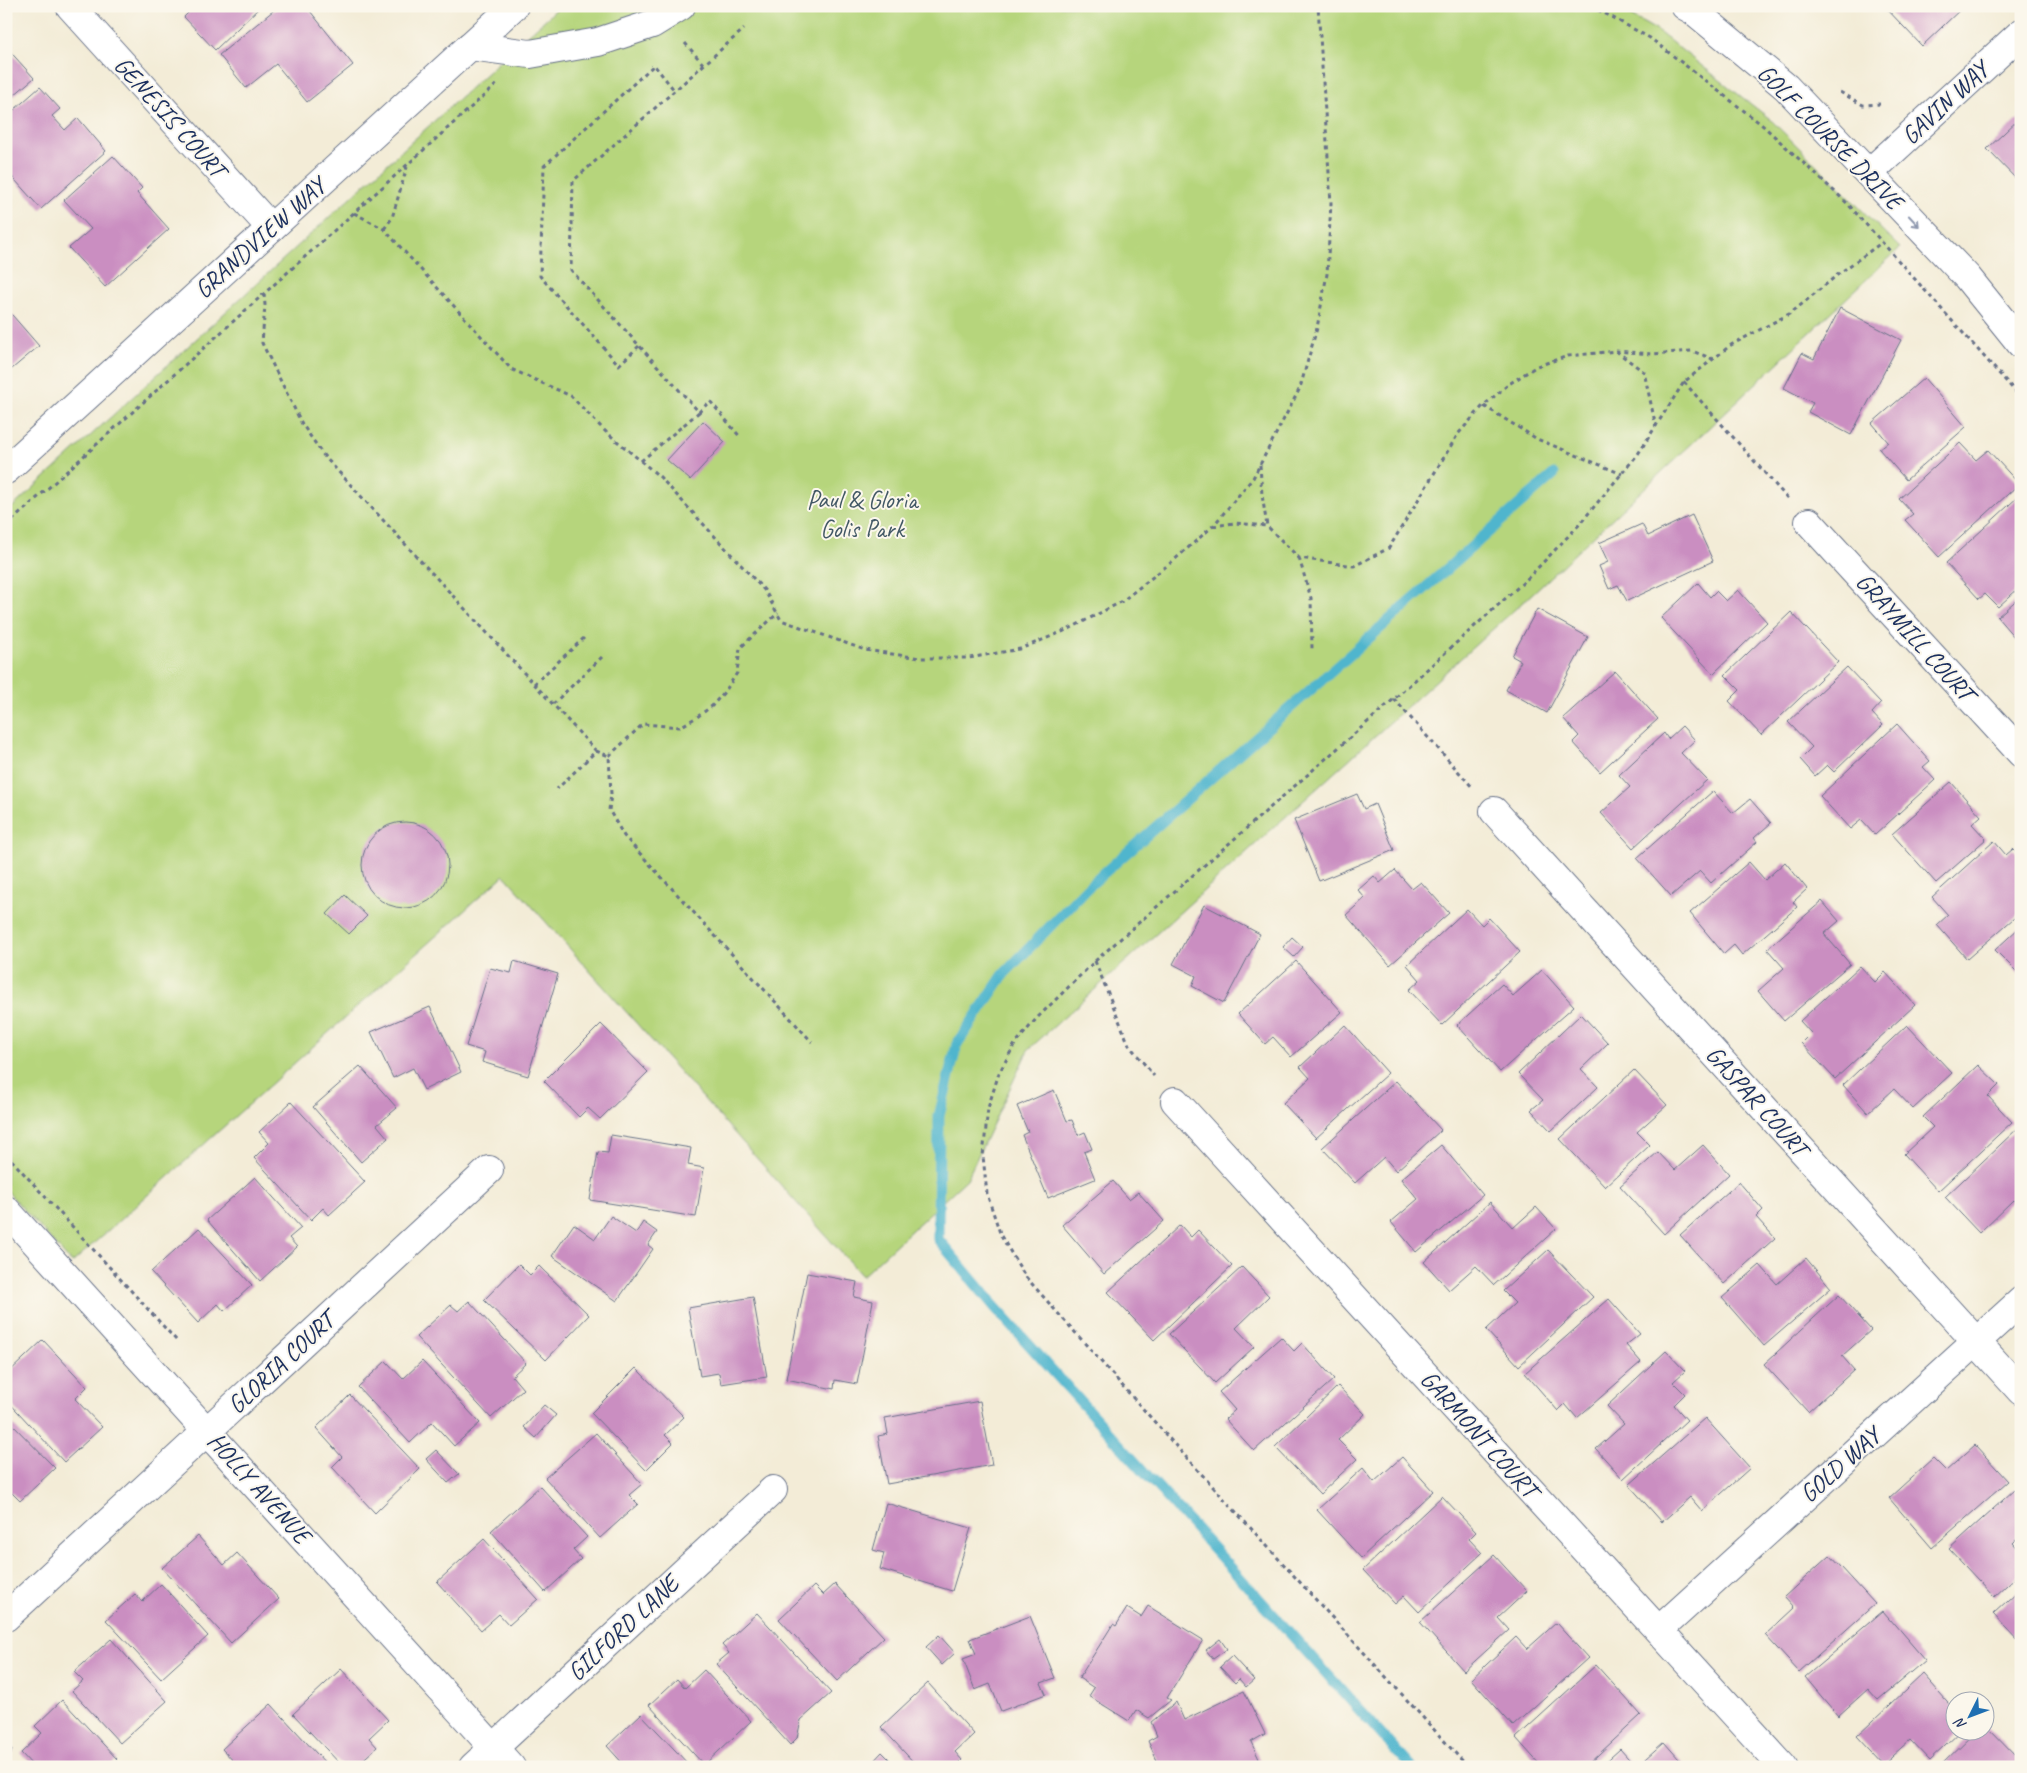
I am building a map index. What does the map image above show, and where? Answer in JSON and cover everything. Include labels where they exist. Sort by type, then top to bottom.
[{"type":"street","name":"GENESIS COURT","points":[[70,6],[271,228]]},
{"type":"street","name":"GRANDVIEW WAY","points":[[6,470],[514,6]]},
{"type":"street","points":[[470,46],[530,54],[598,42],[652,24],[680,6]]},
{"type":"street","name":"GOLF COURSE DRIVE","points":[[1685,6],[1786,87],[1967,277],[2021,344]]},
{"type":"street","name":"GAVIN WAY","points":[[1869,173],[2021,33]]},
{"type":"street","name":"GOLF COURSE DRIVE","points":[[1967,277],[2021,317]]},
{"type":"street","name":"GRAYMILL COURT","points":[[1809,522],[2021,753]]},
{"type":"street","name":"GASPAR COURT","points":[[1494,812],[2021,1390]]},
{"type":"street","name":"GARMONT COURT","points":[[1175,1101],[1783,1767]]},
{"type":"street","name":"GLORIA COURT","points":[[6,1617],[489,1170]]},
{"type":"street","name":"HOLLY AVENUE","points":[[6,1210],[502,1757]]},
{"type":"street","name":"GOLD WAY","points":[[1659,1630],[2021,1300]]},
{"type":"street","name":"GILFORD LANE","points":[[473,1767],[502,1757],[773,1490]]},
{"type":"path","points":[[575,12],[582,6]]},
{"type":"path","points":[[354,213],[384,229],[511,369],[571,396],[605,431],[660,477],[764,591],[781,620],[865,650],[920,658],[969,658],[1020,649],[1069,629],[1121,602],[1173,562],[1213,526],[1254,478],[1300,388],[1317,328],[1327,274],[1331,203],[1318,6]]},
{"type":"path","points":[[1591,6],[1650,38],[1761,124],[1847,203],[2021,398]]},
{"type":"path","points":[[699,412],[571,270],[573,181],[744,29]]},
{"type":"path","points":[[6,526],[530,54]]},
{"type":"path","points":[[639,346],[618,365],[540,276],[544,166],[654,65],[675,91]]},
{"type":"path","points":[[384,229],[392,218],[408,165]]},
{"type":"path","points":[[1468,1767],[1175,1445],[1025,1276],[1001,1236],[987,1194],[983,1156],[988,1108],[999,1073],[1015,1044],[1037,1018],[1095,962],[1394,699],[1526,580],[1578,526],[1638,454],[1684,382],[1731,345],[1791,313],[1841,272],[1881,243]]},
{"type":"path","points":[[264,293],[262,343],[302,424],[324,456],[596,751],[609,756]]},
{"type":"path","points":[[1299,558],[1354,566],[1389,548],[1458,434],[1483,406],[1509,384],[1537,366],[1568,356],[1616,351],[1652,354],[1692,351],[1714,359]]},
{"type":"path","points":[[1616,351],[1644,372],[1656,427]]},
{"type":"path","points":[[1684,382],[1809,522]]},
{"type":"path","points":[[641,461],[710,401],[741,438]]},
{"type":"path","points":[[1483,406],[1537,439],[1622,474]]},
{"type":"path","points":[[1260,465],[1262,495],[1268,526],[1299,558],[1310,598],[1312,649]]},
{"type":"path","points":[[1213,526],[1235,523],[1268,526]]},
{"type":"path","points":[[778,613],[740,648],[737,673],[712,706],[680,726],[643,724],[609,756],[611,794],[609,810],[624,836],[812,1042]]},
{"type":"path","points":[[534,684],[584,638]]},
{"type":"path","points":[[553,704],[602,657]]},
{"type":"path","points":[[1394,699],[1494,812]]},
{"type":"path","points":[[557,789],[596,751]]},
{"type":"path","points":[[1095,962],[1129,1045],[1175,1101]]},
{"type":"path","points":[[6,1154],[177,1342]]},
{"type":"green space","name":"Paul & Gloria Golis Park","points":[[560,6],[1613,6],[1656,30],[1770,119],[1900,248],[1534,592],[1028,1050],[967,1179],[862,1276],[504,875],[72,1263],[6,1190],[6,513]]},
{"type":"building","points":[[183,6],[261,6],[215,50],[184,17],[189,12]]},
{"type":"building","points":[[279,6],[306,6],[353,65],[307,102],[276,64],[246,88],[219,55]]},
{"type":"building","points":[[1884,6],[1964,6],[1922,46]]},
{"type":"building","points":[[6,47],[34,78],[6,102]]},
{"type":"building","points":[[40,87],[60,109],[52,116],[65,130],[78,118],[106,151],[41,209],[6,170],[6,117]]},
{"type":"building","points":[[2021,117],[2021,184],[1987,149]]},
{"type":"building","points":[[113,156],[142,188],[137,193],[169,229],[105,287],[69,248],[91,229],[64,200]]},
{"type":"building","points":[[6,308],[39,346],[6,374]]},
{"type":"building","points":[[1840,308],[1901,340],[1851,435],[1808,412],[1813,403],[1784,388],[1802,353],[1814,359]]},
{"type":"building","points":[[1924,378],[1966,427],[1906,480],[1879,449],[1888,442],[1872,423]]},
{"type":"building","points":[[703,421],[725,442],[690,480],[667,460]]},
{"type":"building","points":[[1960,443],[1976,460],[1988,450],[2019,484],[1939,557],[1905,520],[1913,514],[1899,499]]},
{"type":"building","points":[[2021,494],[2021,586],[1998,607],[1985,594],[1979,599],[1946,563]]},
{"type":"building","points":[[1692,515],[1713,561],[1627,601],[1618,585],[1609,589],[1599,566],[1608,562],[1599,543],[1642,524],[1648,536]]},
{"type":"building","points":[[1698,583],[1710,597],[1716,591],[1726,601],[1738,590],[1767,622],[1713,674],[1661,618]]},
{"type":"building","points":[[2021,596],[2021,645],[1997,617]]},
{"type":"building","points":[[1537,609],[1588,637],[1547,713],[1506,690],[1521,661],[1512,656]]},
{"type":"building","points":[[1791,612],[1838,662],[1761,735],[1729,701],[1740,690],[1725,675]]},
{"type":"building","points":[[1847,667],[1881,703],[1872,713],[1883,725],[1834,772],[1827,765],[1815,776],[1800,759],[1812,747],[1788,722]]},
{"type":"building","points":[[1615,671],[1658,719],[1600,772],[1573,742],[1579,736],[1563,718]]},
{"type":"building","points":[[1897,724],[1930,761],[1923,767],[1935,780],[1875,835],[1861,820],[1850,829],[1820,796]]},
{"type":"building","points":[[1682,726],[1695,740],[1681,753],[1707,780],[1633,848],[1601,813],[1630,787],[1619,775],[1664,733],[1668,739]]},
{"type":"building","points":[[1951,782],[1981,816],[1972,824],[1986,839],[1936,883],[1892,834]]},
{"type":"building","points":[[1713,791],[1733,813],[1750,799],[1771,823],[1754,838],[1757,842],[1711,883],[1700,871],[1671,896],[1637,858]]},
{"type":"building","points":[[1357,794],[1364,809],[1375,804],[1394,850],[1319,881],[1294,820]]},
{"type":"building","points":[[405,822],[421,825],[429,829],[441,841],[445,849],[448,865],[445,881],[441,889],[429,901],[421,905],[405,908],[389,905],[381,901],[369,889],[365,881],[362,865],[365,849],[369,841],[381,829],[389,825]]},
{"type":"building","points":[[1994,841],[2006,855],[2013,849],[2021,857],[2021,912],[1967,959],[1937,925],[1948,915],[1932,897]]},
{"type":"building","points":[[1749,862],[1765,880],[1785,862],[1807,889],[1793,902],[1797,907],[1742,955],[1734,945],[1724,954],[1690,913]]},
{"type":"building","points":[[1395,870],[1412,889],[1421,882],[1449,913],[1390,965],[1346,915],[1365,898],[1358,890],[1374,876],[1380,883]]},
{"type":"building","points":[[345,895],[367,916],[349,934],[327,914]]},
{"type":"building","points":[[1822,901],[1839,921],[1824,934],[1850,964],[1784,1021],[1758,991],[1784,968],[1767,949]]},
{"type":"building","points":[[1204,905],[1260,934],[1224,1003],[1192,986],[1196,976],[1173,964]]},
{"type":"building","points":[[1467,909],[1482,925],[1489,918],[1520,952],[1442,1025],[1409,990],[1420,980],[1407,965]]},
{"type":"building","points":[[2021,926],[2021,976],[1995,950]]},
{"type":"building","points":[[1292,937],[1303,947],[1294,957],[1283,947]]},
{"type":"building","points":[[514,961],[558,974],[528,1076],[482,1062],[485,1052],[466,1046],[490,968],[511,973]]},
{"type":"building","points":[[1296,961],[1342,1012],[1291,1057],[1273,1037],[1265,1044],[1238,1014]]},
{"type":"building","points":[[1860,966],[1875,982],[1885,972],[1915,1005],[1835,1079],[1801,1043],[1811,1033],[1800,1021]]},
{"type":"building","points":[[1542,970],[1574,1006],[1500,1072],[1457,1025],[1502,984],[1513,996]]},
{"type":"building","points":[[430,1007],[461,1072],[424,1090],[413,1068],[393,1078],[371,1032]]},
{"type":"building","points":[[1581,1014],[1608,1043],[1581,1069],[1598,1087],[1551,1131],[1531,1110],[1543,1100],[1518,1074]]},
{"type":"building","points":[[601,1024],[648,1072],[600,1119],[588,1108],[579,1117],[544,1081]]},
{"type":"building","points":[[1345,1025],[1388,1073],[1316,1138],[1283,1103],[1310,1078],[1300,1067]]},
{"type":"building","points":[[1907,1025],[1952,1073],[1913,1109],[1894,1089],[1868,1113],[1843,1085]]},
{"type":"building","points":[[1978,1065],[1999,1085],[1988,1096],[2012,1122],[1938,1191],[1904,1154],[1933,1127],[1923,1117]]},
{"type":"building","points":[[360,1066],[397,1108],[377,1125],[388,1138],[361,1162],[313,1107]]},
{"type":"building","points":[[1634,1070],[1667,1105],[1637,1132],[1650,1145],[1605,1187],[1560,1139]]},
{"type":"building","points":[[1396,1081],[1441,1130],[1396,1171],[1384,1157],[1355,1183],[1322,1148]]},
{"type":"building","points":[[1054,1090],[1067,1121],[1072,1120],[1078,1135],[1085,1132],[1092,1149],[1084,1152],[1095,1179],[1048,1198],[1022,1135],[1028,1132],[1017,1106]]},
{"type":"building","points":[[291,1102],[365,1182],[329,1215],[323,1208],[311,1220],[254,1158],[269,1143],[259,1132]]},
{"type":"building","points":[[2018,1128],[2021,1131],[2021,1208],[2013,1200],[1979,1233],[1945,1197]]},
{"type":"building","points":[[611,1135],[691,1148],[688,1165],[704,1168],[696,1217],[590,1200],[598,1152],[608,1153]]},
{"type":"building","points":[[1441,1145],[1483,1195],[1416,1252],[1391,1222],[1418,1199],[1401,1179]]},
{"type":"building","points":[[1703,1145],[1729,1174],[1664,1234],[1620,1186],[1658,1152],[1675,1170]]},
{"type":"building","points":[[255,1177],[301,1228],[289,1238],[297,1247],[260,1281],[207,1220]]},
{"type":"building","points":[[1113,1181],[1129,1199],[1138,1192],[1164,1221],[1104,1274],[1062,1225]]},
{"type":"building","points":[[1739,1182],[1763,1210],[1756,1217],[1775,1238],[1724,1284],[1680,1235]]},
{"type":"building","points":[[1490,1202],[1513,1228],[1536,1207],[1556,1229],[1494,1285],[1476,1266],[1449,1290],[1424,1262]]},
{"type":"building","points":[[611,1216],[636,1233],[643,1222],[657,1232],[648,1245],[653,1249],[617,1301],[552,1256],[574,1224],[595,1239]]},
{"type":"building","points":[[1180,1225],[1191,1237],[1198,1230],[1232,1266],[1154,1340],[1108,1292]]},
{"type":"building","points":[[199,1228],[252,1285],[224,1311],[218,1304],[198,1323],[151,1272]]},
{"type":"building","points":[[1548,1250],[1593,1297],[1519,1366],[1486,1330],[1515,1303],[1503,1291]]},
{"type":"building","points":[[1806,1258],[1831,1288],[1764,1346],[1722,1298],[1760,1265],[1777,1284]]},
{"type":"building","points":[[519,1264],[530,1275],[539,1266],[589,1315],[546,1360],[484,1300]]},
{"type":"building","points":[[1242,1267],[1269,1296],[1236,1328],[1254,1347],[1215,1383],[1169,1334]]},
{"type":"building","points":[[807,1273],[857,1282],[854,1297],[873,1301],[857,1384],[835,1380],[834,1389],[786,1379]]},
{"type":"building","points":[[1839,1295],[1871,1330],[1842,1356],[1854,1370],[1808,1412],[1764,1364]]},
{"type":"building","points":[[753,1297],[767,1377],[721,1384],[719,1373],[700,1376],[688,1308]]},
{"type":"building","points":[[1609,1299],[1640,1334],[1626,1345],[1641,1362],[1577,1418],[1565,1404],[1558,1411],[1525,1373]]},
{"type":"building","points":[[469,1301],[526,1363],[512,1376],[523,1389],[491,1418],[416,1337],[451,1305],[458,1311]]},
{"type":"building","points":[[1281,1337],[1294,1351],[1302,1343],[1334,1379],[1254,1451],[1225,1419],[1235,1410],[1219,1392]]},
{"type":"building","points":[[43,1340],[87,1387],[75,1399],[102,1427],[64,1462],[6,1399],[6,1375]]},
{"type":"building","points":[[1666,1351],[1685,1371],[1673,1382],[1685,1394],[1674,1405],[1687,1420],[1623,1479],[1596,1449],[1624,1424],[1607,1406]]},
{"type":"building","points":[[386,1361],[403,1379],[422,1361],[480,1423],[454,1446],[432,1422],[410,1443],[358,1387]]},
{"type":"building","points":[[636,1368],[684,1417],[665,1435],[673,1443],[646,1470],[591,1413]]},
{"type":"building","points":[[1338,1386],[1365,1414],[1338,1440],[1357,1459],[1320,1494],[1275,1447]]},
{"type":"building","points":[[350,1395],[420,1469],[375,1513],[332,1467],[342,1457],[316,1428]]},
{"type":"building","points":[[980,1401],[992,1465],[887,1484],[878,1436],[888,1434],[885,1418]]},
{"type":"building","points":[[544,1405],[556,1415],[536,1438],[524,1427]]},
{"type":"building","points":[[6,1418],[55,1468],[20,1501],[11,1492],[6,1496]]},
{"type":"building","points":[[1705,1418],[1750,1468],[1702,1511],[1690,1497],[1662,1522],[1629,1485]]},
{"type":"building","points":[[596,1433],[642,1484],[629,1495],[638,1504],[600,1538],[545,1478]]},
{"type":"building","points":[[1975,1445],[2008,1481],[1932,1548],[1889,1498],[1933,1458],[1946,1471]]},
{"type":"building","points":[[436,1450],[459,1474],[448,1483],[426,1459]]},
{"type":"building","points":[[1402,1457],[1433,1491],[1361,1558],[1317,1510],[1363,1468],[1374,1482]]},
{"type":"building","points":[[540,1486],[587,1537],[573,1550],[581,1559],[545,1592],[491,1531]]},
{"type":"building","points":[[2014,1490],[2021,1497],[2021,1535],[2013,1543],[2021,1552],[2021,1572],[1994,1597],[1949,1549]]},
{"type":"building","points":[[1442,1496],[1476,1532],[1469,1539],[1482,1553],[1419,1612],[1404,1596],[1395,1604],[1363,1570]]},
{"type":"building","points":[[886,1503],[971,1528],[952,1591],[880,1569],[884,1553],[873,1550]]},
{"type":"building","points":[[198,1536],[224,1565],[237,1553],[279,1599],[231,1643],[162,1568]]},
{"type":"building","points":[[484,1539],[538,1599],[509,1625],[499,1614],[481,1630],[437,1582]]},
{"type":"building","points":[[1494,1555],[1527,1591],[1498,1618],[1509,1630],[1464,1671],[1420,1622]]},
{"type":"building","points":[[1830,1555],[1875,1604],[1799,1672],[1765,1635],[1794,1608],[1784,1597]]},
{"type":"building","points":[[161,1584],[208,1636],[161,1679],[106,1620],[135,1594],[142,1602]]},
{"type":"building","points":[[835,1584],[884,1637],[837,1681],[779,1619],[814,1586],[823,1595]]},
{"type":"building","points":[[2021,1588],[2021,1644],[1993,1614]]},
{"type":"building","points":[[1148,1606],[1203,1640],[1167,1698],[1171,1700],[1149,1718],[1136,1710],[1129,1721],[1089,1696],[1094,1688],[1079,1678],[1113,1624],[1116,1626],[1127,1608],[1141,1617]]},
{"type":"building","points":[[1883,1611],[1925,1660],[1878,1700],[1868,1689],[1838,1716],[1805,1677]]},
{"type":"building","points":[[757,1613],[831,1693],[801,1720],[797,1738],[790,1745],[716,1664],[729,1653],[722,1645]]},
{"type":"building","points":[[1030,1616],[1055,1678],[1041,1683],[1046,1694],[1001,1711],[990,1684],[975,1690],[963,1659],[976,1654],[970,1639]]},
{"type":"building","points":[[1556,1623],[1588,1658],[1513,1726],[1471,1679],[1516,1637],[1527,1649]]},
{"type":"building","points":[[939,1635],[955,1653],[942,1665],[926,1647]]},
{"type":"building","points":[[111,1639],[167,1701],[120,1743],[72,1691],[83,1681],[74,1672]]},
{"type":"building","points":[[1220,1639],[1227,1649],[1213,1659],[1206,1650]]},
{"type":"building","points":[[1232,1656],[1254,1680],[1246,1687],[1239,1679],[1235,1683],[1220,1667]]},
{"type":"building","points":[[1596,1665],[1641,1715],[1585,1767],[1563,1767],[1560,1764],[1557,1767],[1542,1767],[1516,1738]]},
{"type":"building","points":[[341,1669],[388,1720],[369,1738],[377,1747],[355,1767],[343,1767],[293,1714]]},
{"type":"building","points":[[704,1670],[751,1721],[704,1765],[649,1705],[677,1679],[685,1688]]},
{"type":"building","points":[[1923,1674],[1944,1698],[1944,1740],[1950,1740],[1929,1760],[1910,1740],[1883,1764],[1857,1736]]},
{"type":"building","points":[[928,1683],[974,1734],[955,1752],[962,1760],[955,1767],[918,1767],[881,1727]]},
{"type":"building","points":[[1244,1691],[1265,1734],[1251,1742],[1260,1761],[1249,1767],[1160,1767],[1148,1741],[1157,1736],[1151,1722],[1176,1702],[1184,1720]]},
{"type":"building","points":[[62,1700],[117,1759],[109,1767],[34,1767],[21,1753],[42,1733],[35,1726]]},
{"type":"building","points":[[271,1704],[329,1767],[239,1767],[222,1749]]},
{"type":"building","points":[[641,1714],[691,1767],[626,1767],[607,1746]]},
{"type":"building","points":[[1994,1734],[2021,1762],[2021,1767],[1939,1767],[1967,1740],[1994,1740]]},
{"type":"building","points":[[1664,1742],[1686,1767],[1636,1767]]},
{"type":"building","points":[[6,1748],[12,1749],[8,1767],[6,1767]]},
{"type":"building","points":[[1620,1749],[1636,1767],[1600,1767]]},
{"type":"building","points":[[882,1752],[897,1767],[868,1767]]},
{"type":"waterway","points":[[1411,1767],[994,1306],[938,1239],[939,1116],[957,1044],[1004,974],[1087,888],[1554,474]]}]
